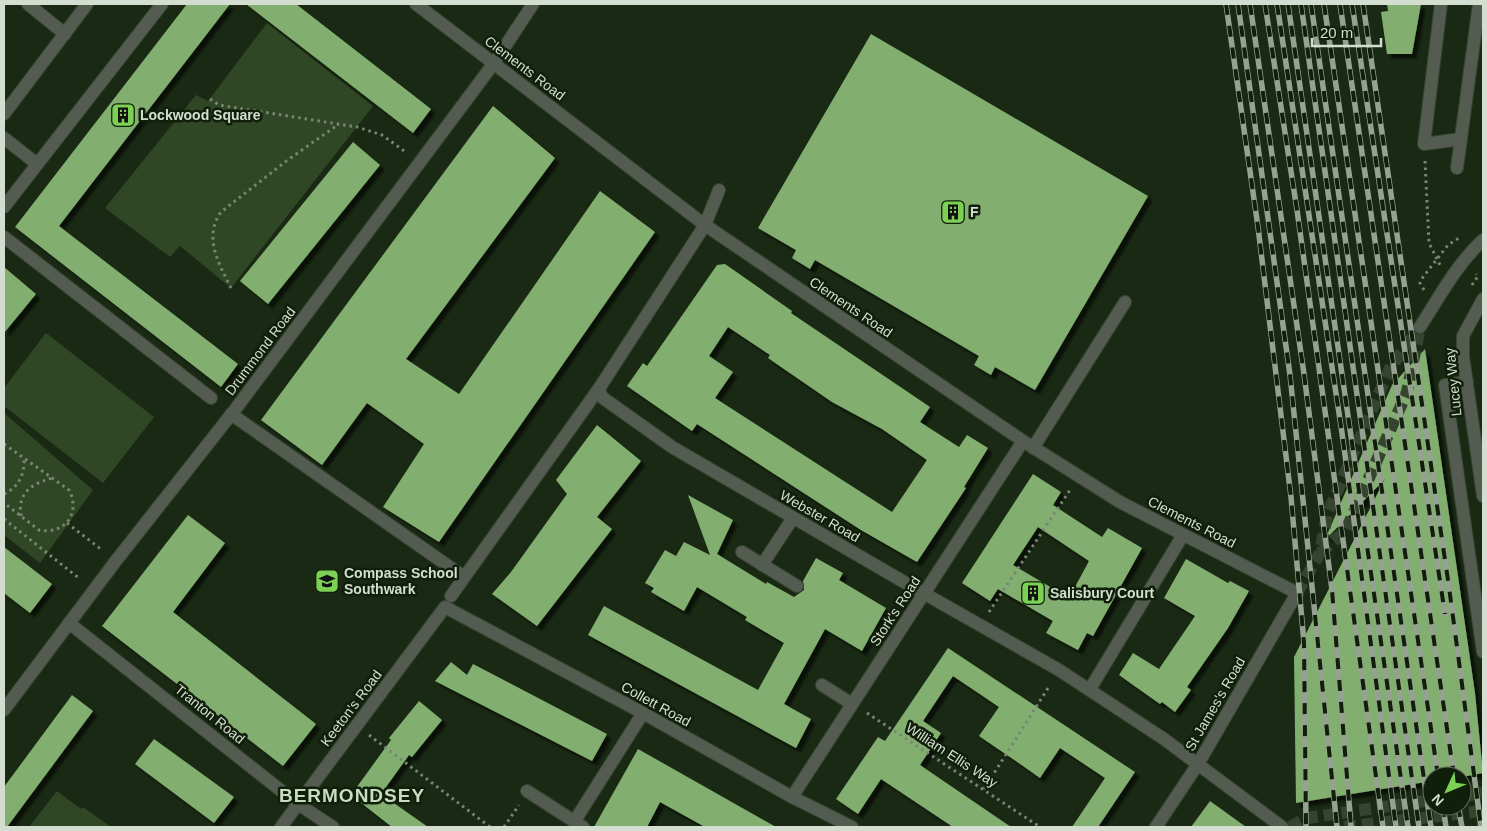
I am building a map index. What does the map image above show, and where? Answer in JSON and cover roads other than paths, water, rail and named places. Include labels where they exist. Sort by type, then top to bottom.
[{"type":"street","points":[[28,4],[65,34]]},
{"type":"street","points":[[4,114],[87,4]]},
{"type":"street","points":[[4,207],[162,4]]},
{"type":"street","name":"Clements Road","points":[[416,4],[705,225],[1028,445],[1078,478],[1297,594]]},
{"type":"street","name":"Drummond Road","points":[[4,710],[94,589],[231,414],[420,162],[494,62],[533,4]]},
{"type":"street","points":[[1441,4],[1424,144],[1461,139]]},
{"type":"street","points":[[1457,168],[1479,4]]},
{"type":"street","points":[[4,138],[37,164]]},
{"type":"street","points":[[600,387],[705,225],[719,190]]},
{"type":"street","points":[[4,237],[211,398]]},
{"type":"street","points":[[1420,327],[1448,280],[1483,240]]},
{"type":"street","name":"Lucey Way","points":[[1483,299],[1463,336],[1463,356],[1483,496]]},
{"type":"street","name":"Stork's Road","points":[[792,796],[925,594],[1126,302]]},
{"type":"street","points":[[1467,382],[1445,385],[1483,652]]},
{"type":"street","name":"Webster Road","points":[[600,387],[599,392],[603,398],[672,447],[1090,689],[1136,719],[1282,827]]},
{"type":"street","name":"Keeton's Road","points":[[281,827],[448,602],[600,387]]},
{"type":"street","points":[[231,414],[464,577]]},
{"type":"street","points":[[762,565],[793,518]]},
{"type":"street","points":[[1090,689],[1183,535]]},
{"type":"street","points":[[742,552],[797,586]]},
{"type":"street","name":"St James's Road","points":[[1156,827],[1198,764],[1297,594]]},
{"type":"street","name":"Collett Road","points":[[448,602],[792,796],[852,827]]},
{"type":"street","name":"Tranton Road","points":[[69,623],[298,804],[333,827]]},
{"type":"street","points":[[822,685],[852,704]]},
{"type":"street","points":[[527,791],[579,825],[643,713]]},
{"type":"tunnel","points":[[1297,593],[1320,553],[1327,515],[1390,368],[1420,327]]},
{"type":"tunnel","points":[[1320,553],[1346,530],[1407,392],[1419,332]]},
{"type":"tunnel","points":[[1472,795],[1483,793]]},
{"type":"tunnel","points":[[1290,827],[1307,818],[1422,801]]},
{"type":"tunnel","points":[[1344,827],[1483,811]]},
{"type":"tunnel","points":[[1477,827],[1483,827]]},
{"type":"railway","points":[[1226,4],[1258,227],[1291,497],[1304,643],[1306,827]]},
{"type":"railway","points":[[1238,4],[1290,375],[1337,827]]},
{"type":"railway","points":[[1250,4],[1304,374],[1332,590],[1351,827]]},
{"type":"railway","points":[[1265,4],[1297,210],[1383,827]]},
{"type":"railway","points":[[1277,4],[1342,433],[1396,827]]},
{"type":"railway","points":[[1288,4],[1408,827]]},
{"type":"railway","points":[[1301,4],[1419,827]]},
{"type":"railway","points":[[1311,4],[1431,827]]},
{"type":"railway","points":[[1324,4],[1437,766]]},
{"type":"railway","points":[[1340,4],[1453,766]]},
{"type":"railway","points":[[1352,4],[1445,614]]},
{"type":"railway","points":[[1363,4],[1449,587],[1481,827]]},
{"type":"railway","points":[[1444,816],[1446,827]]},
{"type":"railway","points":[[1460,816],[1462,827]]},
{"type":"place","name":"Lockwood Square","points":[[123,115]]},
{"type":"place","name":"F","points":[[953,212]]},
{"type":"place","name":"Compass School Southwark","points":[[327,581]]},
{"type":"place","name":"Salisbury Court","points":[[1033,593]]},
{"type":"district","name":"BERMONDSEY","points":[[352,795]]}]
